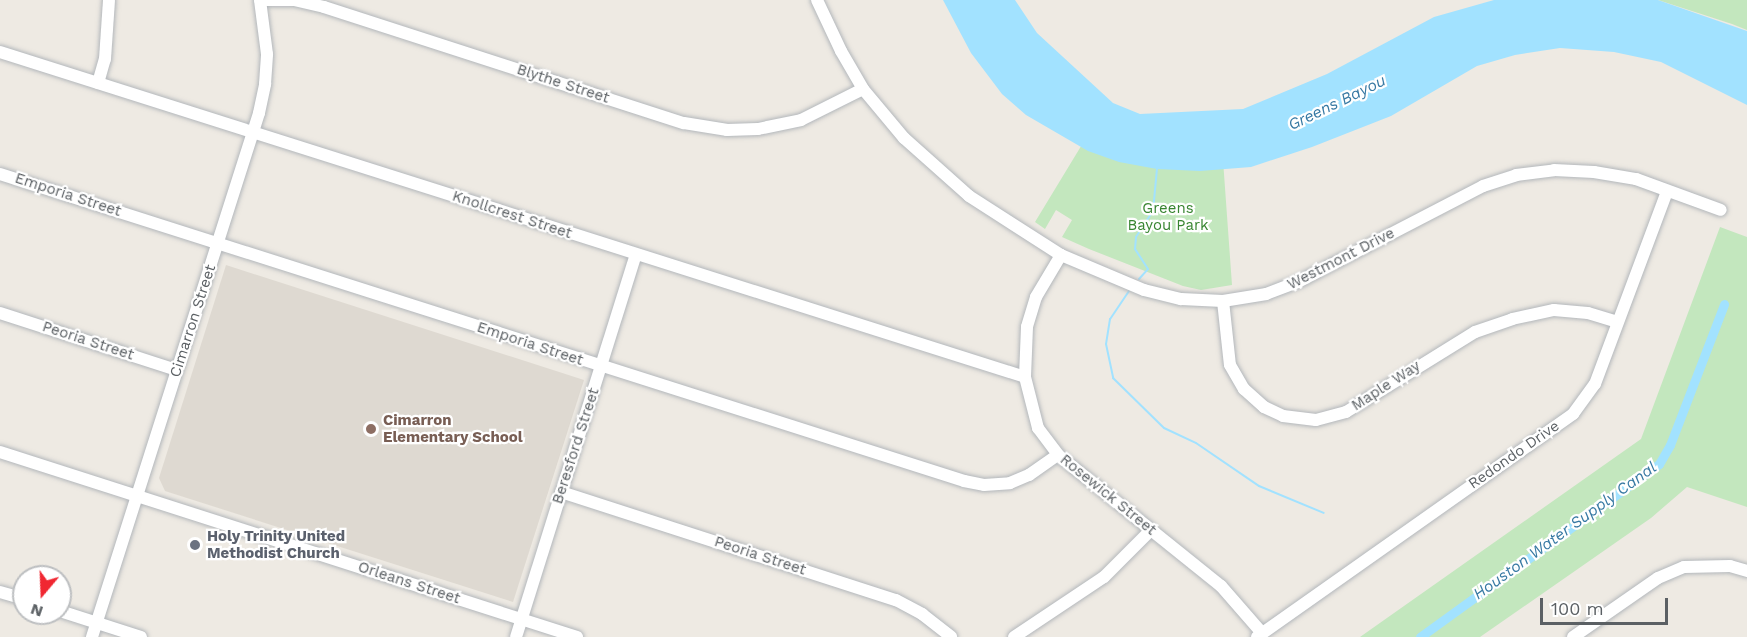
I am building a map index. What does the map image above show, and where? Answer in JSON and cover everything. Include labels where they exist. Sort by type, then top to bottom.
[{"type":"street","points":[[98,83],[105,59],[109,0]]},
{"type":"street","name":"Blythe Street","points":[[260,0],[294,0],[324,7],[684,123],[727,130],[758,129],[801,120],[863,89]]},
{"type":"street","name":"Cimarron Street","points":[[92,637],[253,132],[265,84],[266,64],[260,0]]},
{"type":"street","name":"Westmont Drive","points":[[817,0],[841,51],[863,89],[904,138],[933,167],[969,196],[1061,255],[1144,290],[1180,299],[1223,301],[1266,294],[1298,282],[1483,186],[1516,175],[1554,170],[1594,172],[1636,179],[1721,210]]},
{"type":"street","name":"Knollcrest Street","points":[[0,52],[1025,377]]},
{"type":"street","name":"Emporia Street","points":[[0,174],[964,482],[984,485],[1010,483],[1029,475],[1058,455]]},
{"type":"street","name":"Redondo Drive","points":[[1260,635],[1573,414],[1595,384],[1667,191]]},
{"type":"street","name":"Beresford Street","points":[[516,637],[636,255]]},
{"type":"street","name":"Rosewick Street","points":[[1061,255],[1036,297],[1027,327],[1025,377],[1038,428],[1058,455],[1221,586],[1260,635]]},
{"type":"street","name":"Maple Way","points":[[1223,301],[1230,365],[1244,389],[1264,407],[1283,416],[1316,420],[1346,412],[1475,332],[1512,319],[1554,310],[1588,313],[1618,322]]},
{"type":"street","name":"Peoria Street","points":[[0,313],[176,370]]},
{"type":"street","name":"Orleans Street","points":[[0,452],[577,637]]},
{"type":"street","name":"Peoria Street","points":[[561,492],[896,600],[922,614],[951,637]]},
{"type":"street","points":[[1014,637],[1104,577],[1151,530]]},
{"type":"street","points":[[1573,637],[1658,578],[1684,567],[1730,566],[1747,571]]},
{"type":"street","points":[[72,615],[141,637]]},
{"type":"shaded area","name":"Cimarron Elementary School","points":[[226,265],[584,380],[513,602],[165,491],[159,478]]},
{"type":"green space","points":[[1658,0],[1747,0],[1747,30],[1732,24]]},
{"type":"green space","name":"Greens Bayou Park","points":[[1086,138],[1223,160],[1232,285],[1201,290],[1183,286],[1089,249],[1062,237],[1072,220],[1056,210],[1045,229],[1035,222]]},
{"type":"green space","points":[[1720,227],[1747,237],[1747,507],[1687,487],[1651,518],[1480,637],[1360,637],[1641,439]]},
{"type":"water","name":"Greens Bayou","points":[[943,0],[1015,0],[1037,33],[1113,103],[1140,114],[1243,109],[1327,74],[1434,17],[1494,0],[1658,0],[1747,31],[1747,105],[1661,62],[1614,52],[1560,48],[1515,55],[1477,66],[1391,116],[1312,147],[1251,167],[1200,171],[1157,169],[1119,162],[1088,151],[1026,115],[1002,94],[971,53]]},
{"type":"waterway","points":[[1139,279],[1148,269],[1135,249],[1136,237],[1153,211],[1157,169]]},
{"type":"waterway","points":[[1129,291],[1110,319],[1106,344],[1113,378],[1164,428],[1196,443],[1259,486],[1324,513]]},
{"type":"waterway","name":"Houston Water Supply Canal","points":[[1420,637],[1659,464],[1670,445],[1724,304]]},
{"type":"place","name":"Cimarron Elementary School","points":[[371,429]]},
{"type":"place","name":"Holy Trinity United Methodist Church","points":[[195,545]]}]
